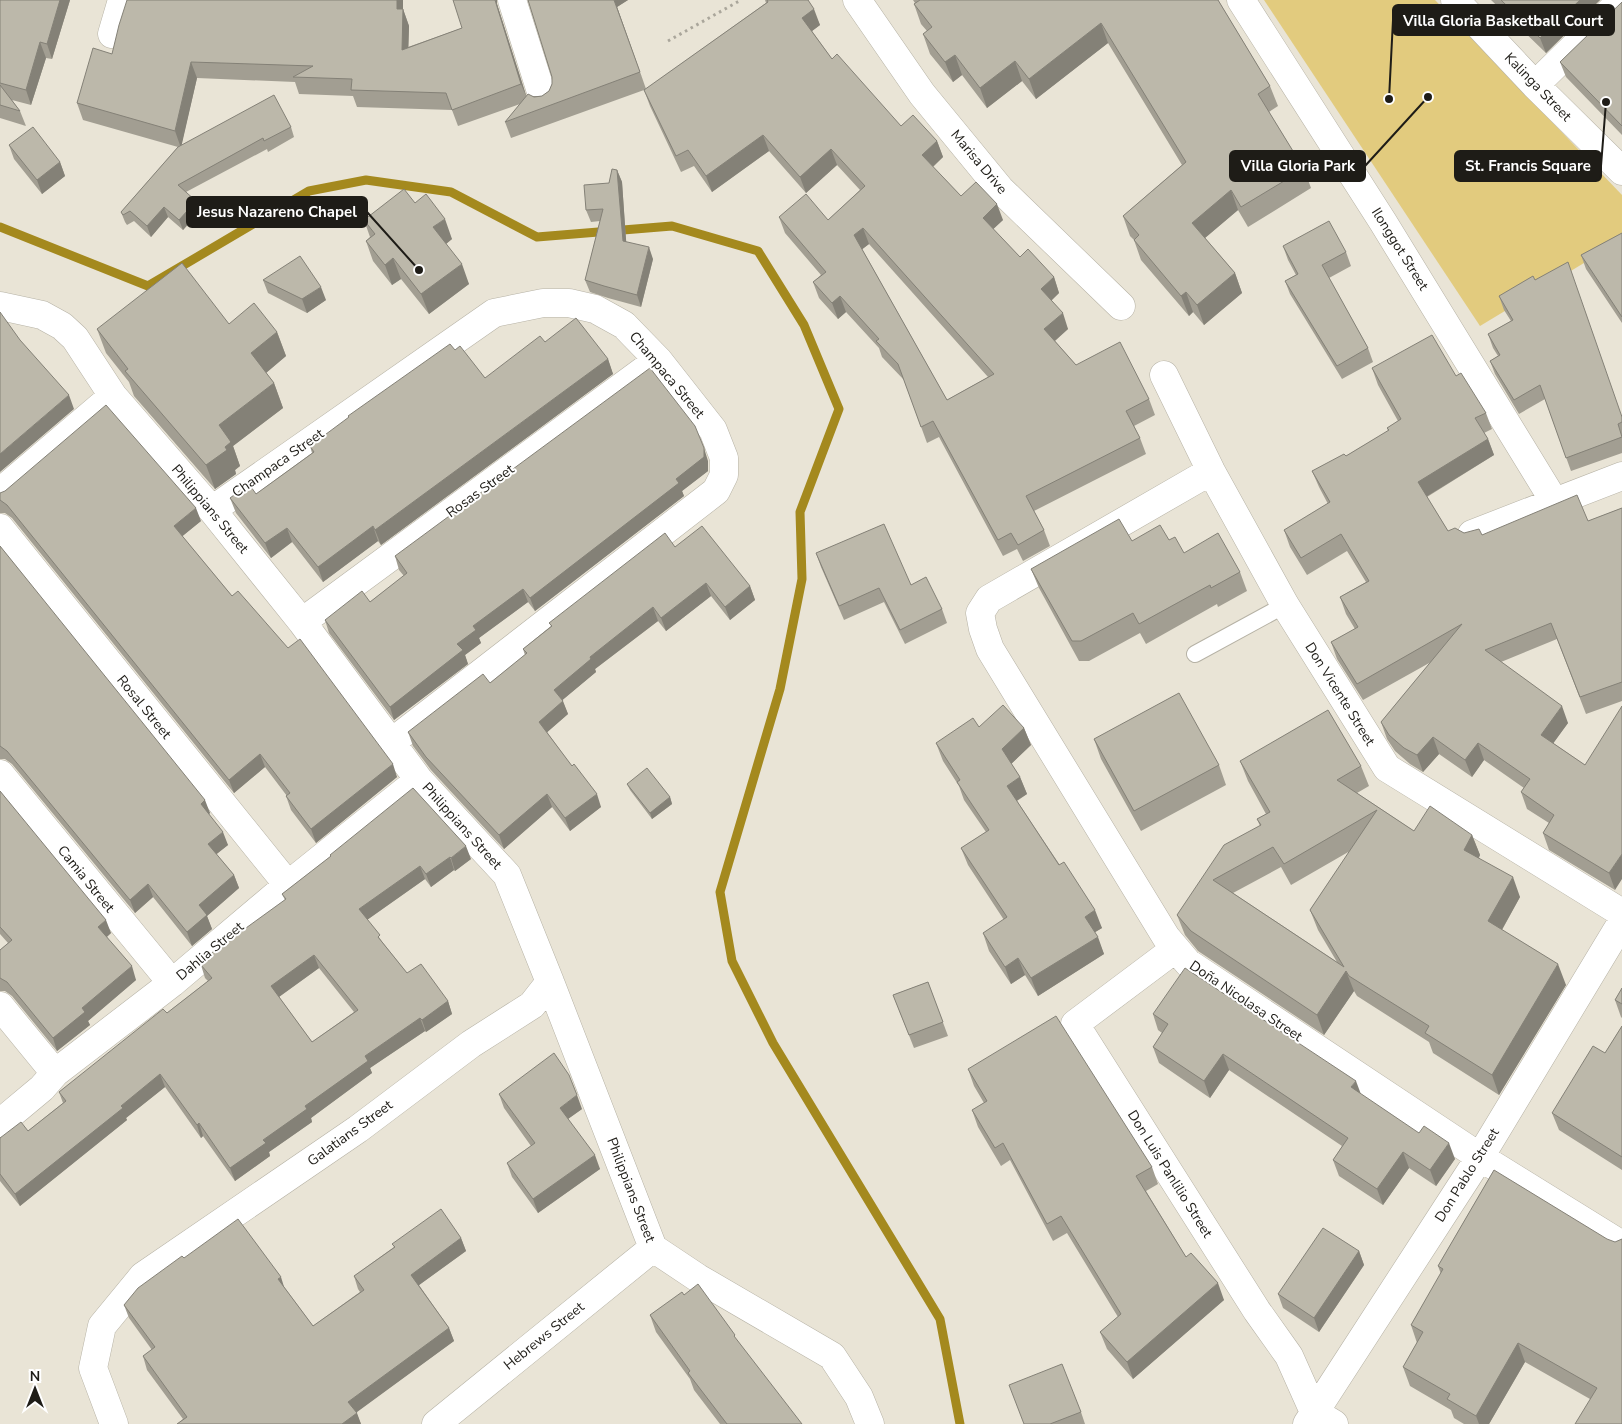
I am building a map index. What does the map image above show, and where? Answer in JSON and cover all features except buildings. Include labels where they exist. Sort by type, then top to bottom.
[{"type":"street","points":[[112,34],[122,0]]},
{"type":"street","points":[[512,0],[543,98]]},
{"type":"street","name":"Marisa Drive","points":[[857,0],[922,94],[1000,189],[1121,306]]},
{"type":"street","name":"Ilonggot Street","points":[[1241,0],[1383,222],[1554,501]]},
{"type":"street","name":"Kalinga Street","points":[[1455,0],[1535,85],[1622,171]]},
{"type":"street","points":[[1535,85],[1622,0]]},
{"type":"street","name":"Champaca Street","points":[[212,510],[494,313],[543,303],[569,303],[595,309],[624,325],[658,360],[713,430],[724,458],[724,475],[716,490],[392,742]]},
{"type":"street","name":"Philippians Street","points":[[0,306],[42,315],[62,326],[75,338],[113,396],[212,510],[302,622],[419,780],[507,875],[653,1248],[698,1278],[832,1356],[859,1397],[870,1424]]},
{"type":"street","name":"Rosas Street","points":[[302,622],[658,360]]},
{"type":"street","name":"Don Vicente Street","points":[[1164,375],[1211,471],[1285,605],[1387,768],[1622,913]]},
{"type":"street","points":[[0,492],[113,396]]},
{"type":"street","name":"Doña Nicolasa Street","points":[[1211,471],[989,599],[980,613],[983,629],[990,648],[1166,937],[1188,963],[1480,1157],[1622,1245]]},
{"type":"street","points":[[1472,534],[1622,476]]},
{"type":"street","name":"Rosal Street","points":[[0,528],[288,885]]},
{"type":"street","name":"Camia Street","points":[[0,774],[172,983]]},
{"type":"street","name":"Dahlia Street","points":[[0,1123],[42,1088],[55,1073],[172,983],[288,885],[419,780]]},
{"type":"street","name":"Don Pablo Street","points":[[1318,1420],[1622,922]]},
{"type":"street","name":"Don Luis Panlilio Street","points":[[1175,949],[1076,1024],[1257,1311],[1289,1356],[1318,1420]]},
{"type":"street","name":"Galatians Street","points":[[114,1424],[93,1368],[102,1326],[143,1276],[358,1129],[471,1044],[532,1005],[550,982]]},
{"type":"street","points":[[0,1006],[55,1073]]},
{"type":"street","name":"Hebrews Street","points":[[436,1424],[653,1248]]},
{"type":"lane","points":[[1195,654],[1285,605]]},
{"type":"path","points":[[668,41],[741,0]]},
{"type":"shaded area","points":[[1264,0],[1435,0],[1622,195],[1622,240],[1480,326]]},
{"type":"waterway","points":[[0,227],[148,286],[309,191],[366,180],[451,192],[537,237],[672,226],[758,251],[804,325],[839,409],[800,512],[802,579],[780,689],[720,892],[732,961],[773,1043],[940,1319],[960,1424]]},
{"type":"place","name":"Villa Gloria Park","points":[[1428,97]]},
{"type":"place","name":"Villa Gloria Basketball Court","points":[[1389,99]]},
{"type":"place","name":"St. Francis Square","points":[[1606,102]]},
{"type":"place","name":"Jesus Nazareno Chapel","points":[[419,270]]}]
